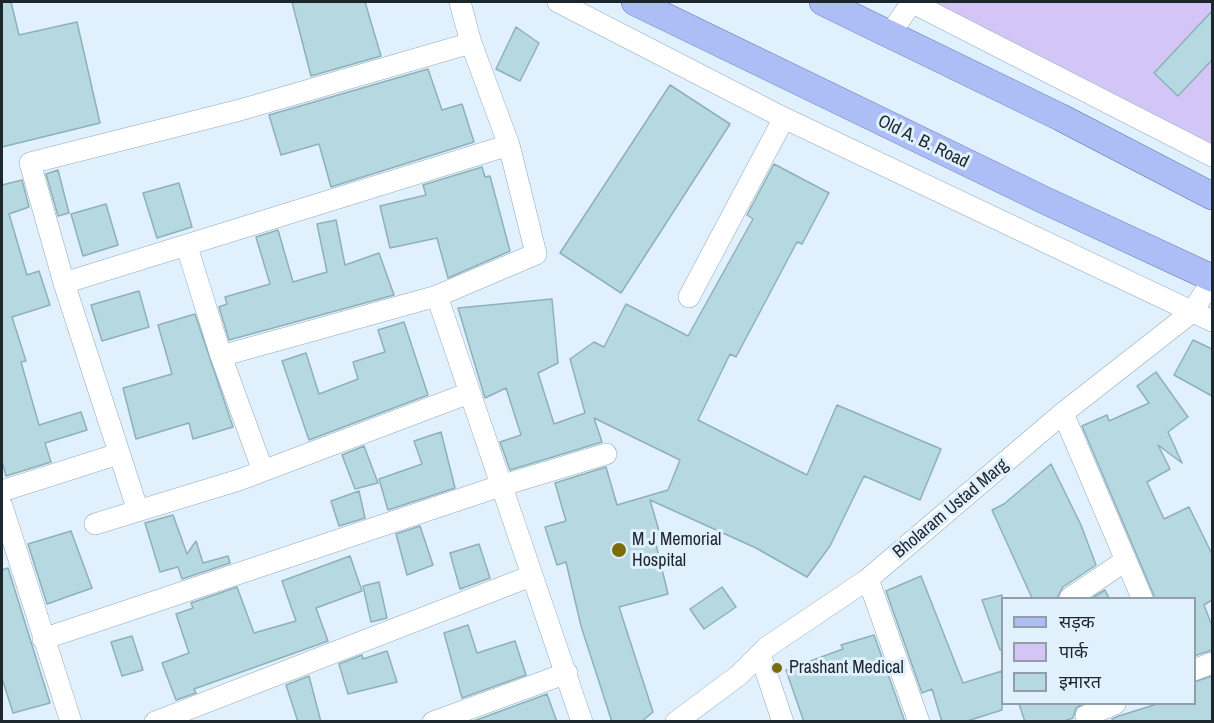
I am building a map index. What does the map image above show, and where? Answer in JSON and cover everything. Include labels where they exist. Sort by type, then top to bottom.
[{"type":"main road","name":"Old A. B. Road","points":[[635,2],[1212,280]]},
{"type":"main road","points":[[823,2],[1060,117],[1212,196]]},
{"type":"street","points":[[221,356],[437,296],[536,254],[509,145],[471,43],[460,2]]},
{"type":"street","points":[[558,2],[784,118],[1212,321]]},
{"type":"street","points":[[890,34],[912,2],[1212,156]]},
{"type":"street","points":[[138,511],[64,283],[30,163],[240,110],[471,43]]},
{"type":"street","points":[[689,297],[784,118]]},
{"type":"street","points":[[64,283],[187,247],[509,145]]},
{"type":"street","points":[[187,247],[221,356],[263,471]]},
{"type":"street","name":"Bholaram Ustad Marg","points":[[676,722],[739,675],[760,654],[868,579],[1063,413],[1191,312],[1212,280]]},
{"type":"street","points":[[437,296],[582,722]]},
{"type":"street","points":[[95,524],[263,471],[469,393]]},
{"type":"street","points":[[1063,413],[1142,597]]},
{"type":"street","points":[[2,491],[118,454]]},
{"type":"street","points":[[42,639],[500,486],[606,454]]},
{"type":"street","points":[[2,506],[42,639],[71,722]]},
{"type":"street","points":[[1071,597],[1125,561]]},
{"type":"street","points":[[155,722],[531,576]]},
{"type":"street","points":[[868,579],[919,722]]},
{"type":"street","points":[[760,654],[783,722]]},
{"type":"street","points":[[1196,669],[1212,663]]},
{"type":"street","points":[[433,722],[567,673]]},
{"type":"street","points":[[1087,722],[1086,716],[1113,705]]},
{"type":"green space","points":[[930,2],[1212,2],[1212,164]]},
{"type":"building","points":[[2,2],[11,2],[19,35],[77,22],[100,123],[2,147]]},
{"type":"building","points":[[292,2],[365,2],[381,56],[311,76]]},
{"type":"building","points":[[1212,11],[1212,60],[1178,96],[1154,73]]},
{"type":"building","points":[[516,27],[539,43],[520,81],[496,69]]},
{"type":"building","points":[[428,69],[442,110],[462,104],[474,142],[331,187],[319,144],[281,155],[269,115]]},
{"type":"building","points":[[670,85],[730,124],[621,293],[560,253]]},
{"type":"building","points":[[774,164],[829,193],[802,244],[797,242],[736,357],[730,354],[698,420],[807,475],[837,405],[941,449],[920,500],[864,476],[830,546],[807,577],[756,548],[650,500],[660,534],[654,536],[668,594],[619,607],[653,712],[641,722],[612,722],[581,626],[566,562],[557,565],[545,527],[566,521],[555,483],[606,467],[617,505],[668,490],[680,460],[594,418],[602,442],[510,470],[500,442],[521,435],[506,388],[485,398],[458,308],[552,299],[558,363],[538,373],[554,424],[585,413],[570,359],[594,342],[604,347],[626,304],[688,336],[753,219],[747,215]]},
{"type":"building","points":[[482,167],[485,177],[490,176],[510,251],[448,278],[437,238],[390,248],[380,206],[426,195],[423,185]]},
{"type":"building","points":[[58,170],[69,213],[58,216],[46,174]]},
{"type":"building","points":[[22,180],[29,207],[9,214],[27,275],[39,271],[50,305],[12,317],[26,361],[21,362],[39,425],[81,412],[87,430],[45,443],[51,462],[6,476],[2,461],[2,185]]},
{"type":"building","points":[[179,183],[192,227],[157,238],[143,193]]},
{"type":"building","points":[[106,204],[118,245],[83,256],[71,214]]},
{"type":"building","points":[[336,220],[345,265],[379,253],[394,295],[229,340],[219,307],[227,304],[225,297],[270,284],[256,237],[278,230],[293,282],[327,272],[317,224]]},
{"type":"building","points":[[139,291],[149,327],[102,341],[91,305]]},
{"type":"building","points":[[195,314],[233,427],[193,439],[189,423],[136,439],[123,388],[172,374],[158,325]]},
{"type":"building","points":[[404,322],[428,395],[309,440],[282,361],[306,353],[319,394],[358,379],[353,362],[385,352],[378,330]]},
{"type":"building","points":[[1193,340],[1212,349],[1212,396],[1174,375]]},
{"type":"building","points":[[1156,372],[1188,417],[1168,432],[1182,463],[1158,445],[1170,469],[1147,482],[1164,519],[1189,507],[1212,554],[1212,600],[1204,605],[1212,626],[1212,650],[1196,655],[1196,597],[1155,597],[1082,426],[1107,415],[1109,421],[1149,403],[1137,386]]},
{"type":"building","points":[[441,432],[455,488],[388,510],[379,479],[422,464],[414,441]]},
{"type":"building","points":[[364,446],[378,483],[355,489],[342,455]]},
{"type":"building","points":[[1051,464],[1081,525],[1096,565],[1063,587],[1058,597],[1032,597],[992,510],[1004,504]]},
{"type":"building","points":[[359,491],[365,518],[339,526],[331,501]]},
{"type":"building","points":[[173,515],[187,554],[196,541],[203,563],[228,556],[230,563],[182,579],[178,567],[160,572],[145,523]]},
{"type":"building","points":[[420,526],[433,565],[407,575],[396,534]]},
{"type":"building","points":[[71,531],[92,588],[47,604],[28,544]]},
{"type":"building","points":[[479,544],[490,578],[460,589],[450,553]]},
{"type":"building","points":[[350,556],[362,591],[316,608],[328,641],[194,689],[196,693],[176,700],[162,663],[189,653],[176,614],[193,608],[191,603],[237,587],[254,633],[296,621],[282,581]]},
{"type":"building","points":[[8,568],[50,703],[13,713],[2,678],[2,570]]},
{"type":"building","points":[[921,576],[963,683],[1001,671],[1002,710],[964,722],[942,722],[932,689],[922,693],[886,591]]},
{"type":"building","points":[[379,582],[387,618],[371,622],[363,586]]},
{"type":"building","points":[[722,587],[736,607],[704,629],[690,609]]},
{"type":"building","points":[[1105,590],[1108,597],[1094,597]]},
{"type":"building","points":[[1002,595],[1001,650],[1000,650],[982,600]]},
{"type":"building","points":[[468,625],[477,653],[515,641],[526,675],[462,698],[444,633]]},
{"type":"building","points":[[874,635],[905,722],[804,722],[786,670],[843,649],[841,645]]},
{"type":"building","points":[[132,636],[143,670],[122,676],[111,642]]},
{"type":"building","points":[[387,651],[397,682],[348,694],[339,664],[362,655],[363,659]]},
{"type":"building","points":[[309,676],[321,722],[298,722],[286,685]]},
{"type":"building","points":[[1212,676],[1212,722],[1113,722],[1112,719],[1119,716],[1154,705],[1196,705],[1196,681]]},
{"type":"building","points":[[547,694],[557,722],[471,722]]},
{"type":"building","points":[[1019,705],[1081,705],[1076,708],[1073,718],[1061,722],[1025,722]]},
{"type":"place","name":"M J Memorial Hospital","points":[[619,550]]},
{"type":"place","name":"Prashant Medical","points":[[777,668]]}]
